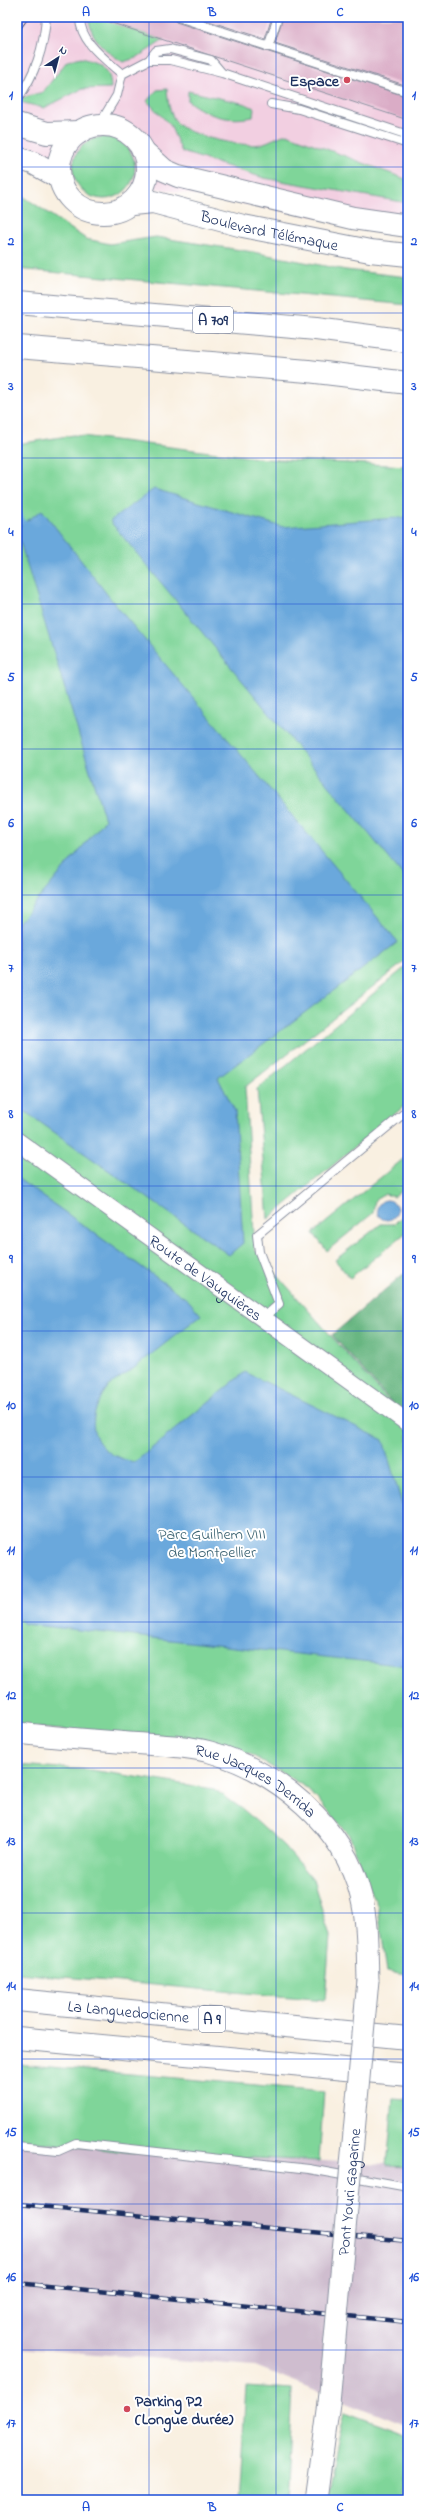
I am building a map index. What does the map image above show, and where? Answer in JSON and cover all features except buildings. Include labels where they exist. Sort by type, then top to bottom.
[{"type":"main road","points":[[17,124],[47,133],[108,126],[126,131],[136,140],[143,151],[147,165],[146,179],[141,193],[132,204],[108,214],[95,213],[83,209],[72,201],[64,191],[60,178],[59,165],[62,152],[70,140],[90,129]]},
{"type":"main road","name":"Boulevard Télémaque","points":[[143,151],[164,170],[178,176],[353,218],[408,226]]},
{"type":"main road","points":[[17,158],[33,164],[60,178]]},
{"type":"main road","name":"Boulevard Télémaque","points":[[132,204],[153,202],[243,226],[370,251],[408,255]]},
{"type":"main road","name":"A 709","points":[[17,303],[316,329],[408,341]]},
{"type":"main road","points":[[17,347],[308,372],[408,383]]},
{"type":"main road","name":"La Languedocienne","points":[[17,2000],[408,2038]]},
{"type":"main road","name":"A 9","points":[[17,2038],[408,2075]]},
{"type":"street","name":"Route de Vauguières","points":[[17,1141],[402,1419]]},
{"type":"street","name":"Rue Jacques Derrida","points":[[17,1733],[180,1746],[209,1752],[266,1775],[296,1797],[318,1819],[336,1840],[348,1864],[361,1895],[367,1931],[368,1980]]},
{"type":"street","name":"Pont Youri Gagarine","points":[[316,2500],[329,2403],[368,1980]]},
{"type":"lane","points":[[17,100],[31,79],[44,36],[46,17]]},
{"type":"lane","points":[[80,17],[80,29],[99,54],[122,74]]},
{"type":"lane","points":[[178,17],[408,92]]},
{"type":"lane","points":[[268,47],[278,17]]},
{"type":"lane","points":[[90,129],[117,94],[122,74],[149,60],[172,60],[222,73],[408,135]]},
{"type":"lane","points":[[271,104],[299,109],[408,144]]},
{"type":"lane","points":[[263,1318],[279,1304],[259,1252],[257,1235],[408,1110]]},
{"type":"lane","points":[[17,2147],[58,2151],[76,2143],[309,2169],[408,2187]]},
{"type":"shaded area","points":[[17,17],[408,17],[408,233],[132,184],[135,178],[121,141],[114,138],[107,137],[74,158],[73,165],[17,145]]},
{"type":"shaded area","points":[[17,2141],[127,2152],[408,2165],[408,2426],[255,2366],[17,2348]]},
{"type":"green space","points":[[89,17],[95,17],[164,40],[136,58],[123,62],[105,49],[95,38],[90,25]]},
{"type":"green space","points":[[81,58],[99,64],[106,70],[109,75],[111,88],[82,89],[44,108],[20,102],[21,98],[43,92],[67,61]]},
{"type":"green space","points":[[167,89],[169,106],[176,122],[191,132],[216,140],[253,145],[261,144],[287,134],[408,180],[408,203],[264,178],[182,152],[170,125],[147,101],[157,90]]},
{"type":"green space","points":[[188,91],[246,104],[254,108],[253,117],[235,119],[210,114],[188,101]]},
{"type":"green space","points":[[98,137],[110,137],[126,146],[133,156],[135,168],[133,180],[126,190],[110,199],[98,199],[87,194],[78,185],[73,174],[73,162],[78,151],[87,142]]},
{"type":"green space","points":[[17,192],[86,239],[110,244],[156,237],[247,251],[346,270],[408,277],[408,305],[17,269]]},
{"type":"green space","name":"Parc Guilhem VIII de Montpellier","points":[[74,435],[266,459],[408,466],[408,959],[245,1087],[255,1250],[401,1415],[408,1416],[408,1975],[387,1972],[378,1908],[348,1833],[307,1788],[250,1754],[186,1741],[17,1726],[17,444]]},
{"type":"green space","points":[[408,965],[408,1103],[268,1219],[257,1089]]},
{"type":"green space","points":[[408,1155],[408,1185],[394,1197],[385,1194],[375,1200],[373,1213],[327,1251],[313,1233]]},
{"type":"green space","points":[[408,1201],[408,1231],[350,1278],[335,1260],[381,1224],[394,1224],[402,1216],[401,1206]]},
{"type":"green space","points":[[408,1270],[408,1412],[400,1412],[332,1335]]},
{"type":"green space","points":[[17,1765],[91,1770],[214,1789],[245,1811],[284,1846],[313,1880],[330,1936],[325,2000],[17,1973]]},
{"type":"green space","points":[[17,2064],[324,2091],[319,2161],[127,2152],[17,2140]]},
{"type":"green space","points":[[393,2098],[408,2099],[408,2167],[387,2166]]},
{"type":"green space","points":[[246,2387],[292,2390],[286,2500],[239,2500]]},
{"type":"green space","points":[[345,2412],[408,2435],[408,2463],[400,2500],[326,2500]]},
{"type":"water","points":[[154,489],[283,527],[408,517],[408,881],[110,521]]},
{"type":"water","points":[[42,510],[113,602],[398,942],[218,1078],[235,1111],[243,1243],[229,1255],[17,1106],[17,930],[19,922],[105,820],[17,532],[17,528]]},
{"type":"water","points":[[17,1178],[188,1300],[201,1315],[113,1383],[105,1391],[94,1416],[94,1427],[96,1437],[101,1446],[110,1453],[135,1462],[245,1372],[383,1440],[408,1524],[408,1666],[24,1624],[17,1617]]},
{"type":"water","points":[[387,1200],[394,1203],[397,1210],[394,1217],[387,1220],[380,1217],[377,1210],[380,1203]]},
{"type":"waterway","points":[[17,511],[24,524]]},
{"type":"tram line","points":[[17,21],[20,17]]},
{"type":"tram line","points":[[17,34],[29,17]]},
{"type":"railway","points":[[17,2204],[408,2241]]},
{"type":"railway","points":[[17,2283],[408,2322]]},
{"type":"place","name":"Espace","points":[[347,80]]},
{"type":"place","name":"Parking P2 (Longue durée)","points":[[127,2409]]}]
